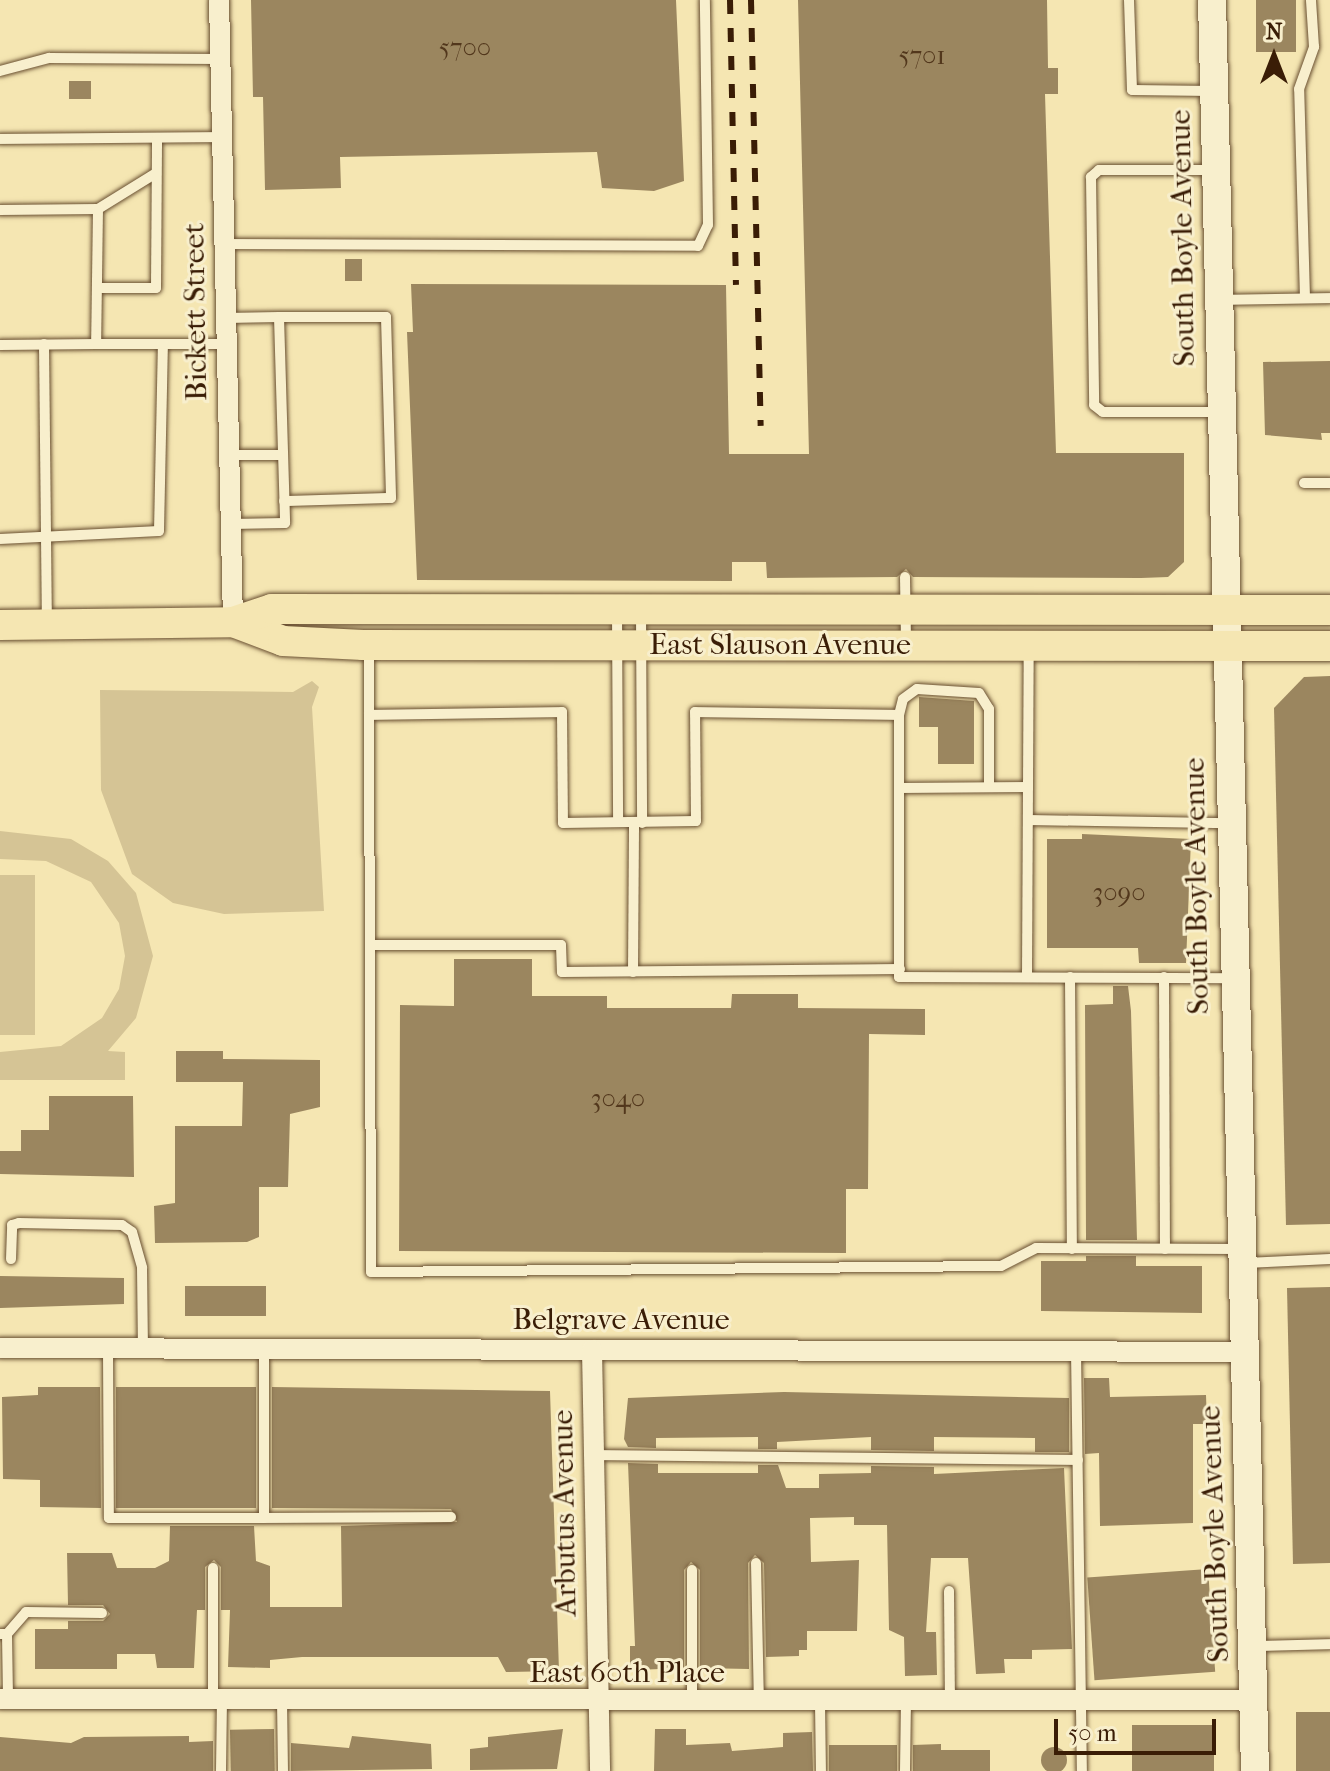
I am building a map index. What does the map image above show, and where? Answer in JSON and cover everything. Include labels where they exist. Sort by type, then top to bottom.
[{"type":"main road","name":"South Boyle Avenue","points":[[1212,0],[1229,823],[1255,1771]]},
{"type":"main road","name":"East Slauson Avenue","points":[[0,625],[233,622],[272,609],[1330,610]]},
{"type":"main road","name":"East Slauson Avenue","points":[[233,622],[283,641],[369,645],[1330,646]]},
{"type":"street","name":"Bickett Street","points":[[219,0],[233,622]]},
{"type":"street","name":"Belgrave Avenue","points":[[0,1348],[1243,1352]]},
{"type":"street","name":"Arbutus Avenue","points":[[592,1350],[600,1771]]},
{"type":"street","name":"East 60th Place","points":[[4,1699],[692,1704],[1254,1700]]},
{"type":"lane","points":[[225,244],[698,246],[708,225],[705,0]]},
{"type":"lane","points":[[1129,0],[1132,90],[1214,91]]},
{"type":"lane","points":[[1305,298],[1299,89],[1314,47],[1311,0]]},
{"type":"lane","points":[[0,71],[49,58],[221,59]]},
{"type":"lane","points":[[0,139],[222,137]]},
{"type":"lane","points":[[97,288],[156,288],[157,138]]},
{"type":"lane","points":[[1215,170],[1099,170],[1091,177],[1094,405],[1103,412],[1221,412]]},
{"type":"lane","points":[[0,210],[98,209],[156,173]]},
{"type":"lane","points":[[96,344],[98,209]]},
{"type":"lane","points":[[1218,300],[1330,298]]},
{"type":"lane","points":[[231,524],[285,523],[279,317]]},
{"type":"lane","points":[[226,318],[386,317],[391,498],[284,501]]},
{"type":"lane","points":[[44,344],[47,625]]},
{"type":"lane","points":[[0,539],[47,540],[159,531],[163,344]]},
{"type":"lane","points":[[0,345],[227,344]]},
{"type":"lane","points":[[229,455],[283,455]]},
{"type":"lane","points":[[1304,483],[1330,483]]},
{"type":"lane","points":[[905,577],[906,645]]},
{"type":"lane","points":[[629,610],[638,823],[633,972]]},
{"type":"lane","points":[[618,821],[629,610]]},
{"type":"lane","points":[[369,645],[371,1272],[1001,1266],[1036,1248],[1165,1249],[1240,1256],[1330,1259]]},
{"type":"lane","points":[[1027,977],[1029,647]]},
{"type":"lane","points":[[989,787],[989,709],[979,693],[917,689],[903,699],[899,715],[899,977],[1233,978]]},
{"type":"lane","points":[[369,715],[562,712],[563,823],[696,821],[695,712],[899,715]]},
{"type":"lane","points":[[899,788],[1028,787]]},
{"type":"lane","points":[[1028,820],[1229,823]]},
{"type":"lane","points":[[370,945],[561,945],[562,972],[900,969]]},
{"type":"lane","points":[[1070,977],[1072,1249]]},
{"type":"lane","points":[[1164,977],[1165,1249]]},
{"type":"lane","points":[[11,1259],[12,1225],[122,1225],[132,1232],[142,1268],[143,1349]]},
{"type":"lane","points":[[108,1349],[109,1518],[451,1517]]},
{"type":"lane","points":[[1076,1350],[1082,1771]]},
{"type":"lane","points":[[264,1351],[264,1518]]},
{"type":"lane","points":[[594,1455],[1078,1460]]},
{"type":"lane","points":[[756,1563],[759,1703]]},
{"type":"lane","points":[[213,1568],[221,1771]]},
{"type":"lane","points":[[692,1570],[692,1704]]},
{"type":"lane","points":[[949,1591],[950,1700]]},
{"type":"lane","points":[[4,1699],[4,1634],[26,1612],[102,1613]]},
{"type":"lane","points":[[1253,1646],[1330,1644]]},
{"type":"lane","points":[[282,1700],[283,1771]]},
{"type":"lane","points":[[905,1771],[906,1701]]},
{"type":"lane","points":[[820,1703],[821,1771]]},
{"type":"shaded area","points":[[312,681],[319,687],[312,707],[324,911],[224,914],[173,903],[132,874],[101,790],[100,690],[293,692]]},
{"type":"shaded area","points":[[0,831],[71,839],[108,861],[136,893],[153,956],[136,1018],[108,1051],[125,1052],[125,1080],[0,1080],[0,1052],[61,1046],[102,1018],[119,989],[125,956],[119,923],[91,882],[46,861],[0,859]]},
{"type":"shaded area","points":[[0,875],[35,875],[35,1035],[0,1035]]},
{"type":"building","points":[[251,0],[676,0],[684,181],[654,191],[602,188],[597,152],[340,157],[341,188],[265,190],[263,97],[253,97]]},
{"type":"building","points":[[798,0],[1047,0],[1048,68],[1058,68],[1058,94],[1045,94],[1056,453],[1184,453],[1184,562],[1168,577],[1141,578],[913,577],[906,569],[897,577],[767,578],[766,562],[732,562],[732,581],[417,580],[407,332],[413,332],[411,284],[726,285],[729,454],[809,454]]},
{"type":"building","points":[[1256,0],[1296,0],[1296,52],[1256,52]]},
{"type":"building","points":[[69,81],[91,81],[91,99],[69,99]]},
{"type":"building","points":[[345,259],[362,259],[362,281],[345,281]]},
{"type":"building","points":[[1330,361],[1330,433],[1321,433],[1322,440],[1265,435],[1263,362]]},
{"type":"building","points":[[1330,676],[1330,1224],[1286,1225],[1274,708],[1304,677]]},
{"type":"building","points":[[919,697],[974,701],[974,764],[938,764],[938,727],[919,727]]},
{"type":"building","points":[[1082,834],[1191,839],[1186,963],[1139,963],[1138,948],[1047,948],[1047,839],[1082,839]]},
{"type":"building","points":[[454,959],[532,959],[532,996],[607,996],[607,1008],[731,1008],[732,994],[798,994],[798,1008],[925,1009],[925,1035],[869,1034],[868,1189],[846,1189],[846,1253],[399,1251],[400,1005],[454,1006]]},
{"type":"building","points":[[1113,986],[1128,986],[1131,1011],[1137,1240],[1086,1240],[1085,1005],[1113,1004]]},
{"type":"building","points":[[176,1051],[223,1051],[223,1059],[320,1060],[320,1107],[290,1114],[288,1187],[259,1187],[259,1237],[247,1242],[155,1243],[154,1206],[175,1203],[175,1126],[242,1126],[243,1082],[176,1082]]},
{"type":"building","points":[[49,1096],[133,1096],[134,1177],[0,1174],[0,1151],[21,1151],[21,1130],[49,1130]]},
{"type":"building","points":[[1086,1256],[1136,1256],[1136,1266],[1202,1266],[1202,1313],[1041,1311],[1041,1261],[1086,1261]]},
{"type":"building","points":[[0,1276],[124,1278],[124,1304],[0,1308]]},
{"type":"building","points":[[185,1286],[266,1286],[266,1316],[185,1316]]},
{"type":"building","points":[[1330,1287],[1330,1563],[1293,1564],[1287,1288]]},
{"type":"building","points":[[1084,1378],[1109,1378],[1110,1397],[1206,1395],[1207,1424],[1193,1424],[1193,1523],[1100,1526],[1099,1453],[1085,1454]]},
{"type":"building","points":[[38,1387],[100,1387],[101,1508],[40,1507],[40,1480],[3,1479],[2,1397],[38,1395]]},
{"type":"building","points":[[116,1387],[256,1387],[256,1508],[116,1508]]},
{"type":"building","points":[[272,1387],[550,1391],[559,1671],[506,1672],[498,1657],[302,1657],[270,1660],[270,1668],[228,1667],[230,1610],[221,1610],[221,1567],[214,1560],[205,1567],[205,1610],[197,1610],[194,1668],[157,1668],[155,1654],[117,1654],[117,1669],[35,1669],[35,1629],[68,1629],[68,1621],[103,1621],[110,1614],[103,1605],[68,1605],[67,1553],[112,1553],[117,1568],[155,1568],[169,1561],[170,1526],[254,1526],[256,1561],[270,1566],[270,1607],[342,1607],[341,1526],[457,1522],[451,1509],[272,1508]]},
{"type":"building","points":[[784,1392],[1069,1398],[1069,1452],[1035,1452],[1035,1438],[934,1437],[934,1451],[871,1450],[871,1437],[777,1442],[777,1449],[758,1449],[758,1437],[656,1438],[656,1448],[628,1447],[624,1439],[628,1398]]},
{"type":"building","points":[[628,1463],[658,1464],[658,1473],[758,1473],[758,1465],[778,1465],[786,1488],[819,1488],[819,1474],[871,1473],[871,1466],[934,1467],[934,1474],[1064,1468],[1072,1649],[1032,1650],[1032,1659],[1004,1659],[1005,1673],[976,1674],[968,1558],[931,1558],[926,1632],[936,1632],[937,1675],[905,1676],[904,1637],[889,1630],[887,1525],[854,1525],[854,1517],[810,1518],[811,1562],[859,1560],[857,1631],[807,1631],[807,1650],[799,1650],[799,1656],[766,1657],[764,1563],[755,1555],[748,1563],[749,1669],[700,1668],[700,1570],[691,1562],[684,1570],[684,1668],[636,1670],[630,1665],[630,1646],[635,1646]]},
{"type":"building","points":[[1208,1569],[1215,1672],[1094,1680],[1087,1577]]},
{"type":"building","points":[[1296,1712],[1330,1712],[1330,1771],[1296,1771]]},
{"type":"building","points":[[1132,1725],[1214,1725],[1214,1771],[1132,1771]]},
{"type":"building","points":[[274,1729],[275,1771],[231,1771],[230,1730]]},
{"type":"building","points":[[563,1729],[557,1769],[470,1770],[470,1749],[488,1747],[488,1737]]},
{"type":"building","points":[[655,1729],[686,1729],[686,1745],[730,1743],[732,1751],[783,1747],[783,1733],[812,1732],[813,1771],[654,1771]]},
{"type":"building","points":[[189,1736],[189,1742],[213,1741],[213,1771],[0,1771],[0,1737],[71,1743],[84,1737]]},
{"type":"building","points":[[352,1736],[431,1744],[432,1769],[291,1771],[291,1743],[349,1748]]},
{"type":"building","points":[[941,1744],[941,1750],[990,1750],[990,1771],[913,1771],[913,1745]]},
{"type":"building","points":[[829,1745],[897,1745],[897,1771],[829,1771]]},
{"type":"building","points":[[1054,1747],[1063,1751],[1067,1760],[1063,1769],[1054,1773],[1045,1769],[1041,1760],[1045,1751]]},
{"type":"railway","points":[[730,0],[736,285]]},
{"type":"railway","points":[[751,0],[761,426]]}]
